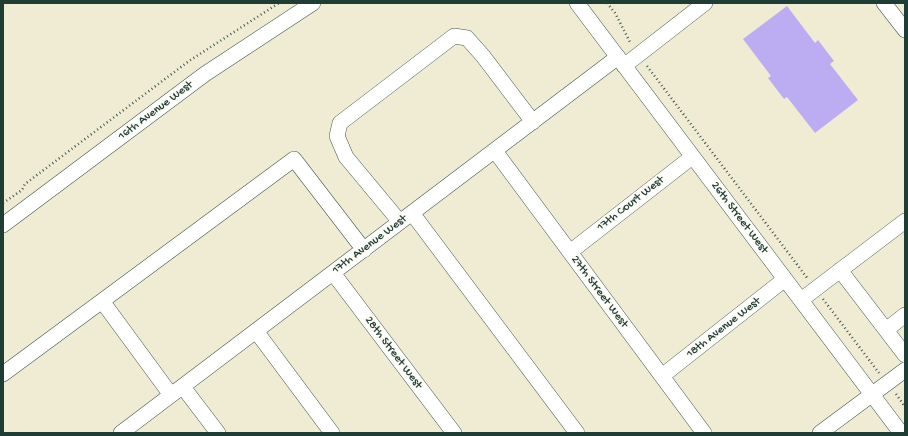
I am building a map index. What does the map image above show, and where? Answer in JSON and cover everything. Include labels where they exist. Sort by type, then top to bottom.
[{"type":"street","name":"16th Avenue West","points":[[3,225],[205,74],[313,3]]},
{"type":"street","name":"26th Street West","points":[[577,3],[901,433]]},
{"type":"street","name":"17th Avenue West","points":[[121,433],[533,122],[621,62],[638,55],[705,3]]},
{"type":"street","points":[[884,3],[905,30]]},
{"type":"street","points":[[533,122],[483,56],[467,38],[454,36],[340,123],[337,136],[346,157],[406,218],[578,433]]},
{"type":"street","name":"27th Street West","points":[[495,151],[704,433]]},
{"type":"street","name":"17th Court West","points":[[570,252],[692,157]]},
{"type":"street","points":[[3,374],[294,159],[364,250]]},
{"type":"street","points":[[801,300],[905,221]]},
{"type":"street","points":[[840,270],[905,355]]},
{"type":"street","name":"28th Street West","points":[[333,273],[454,433]]},
{"type":"street","name":"18th Avenue West","points":[[662,376],[785,279]]},
{"type":"street","points":[[102,301],[177,391],[218,433]]},
{"type":"street","points":[[886,330],[905,315]]},
{"type":"street","points":[[256,331],[332,433]]},
{"type":"street","points":[[820,433],[905,370]]},
{"type":"path","points":[[3,204],[22,190],[25,184],[189,61],[279,3]]},
{"type":"path","points":[[607,3],[638,55],[905,407]]},
{"type":"building","points":[[787,6],[815,43],[818,40],[834,61],[830,64],[858,100],[815,133],[787,97],[784,99],[768,78],[771,76],[743,39]]}]
